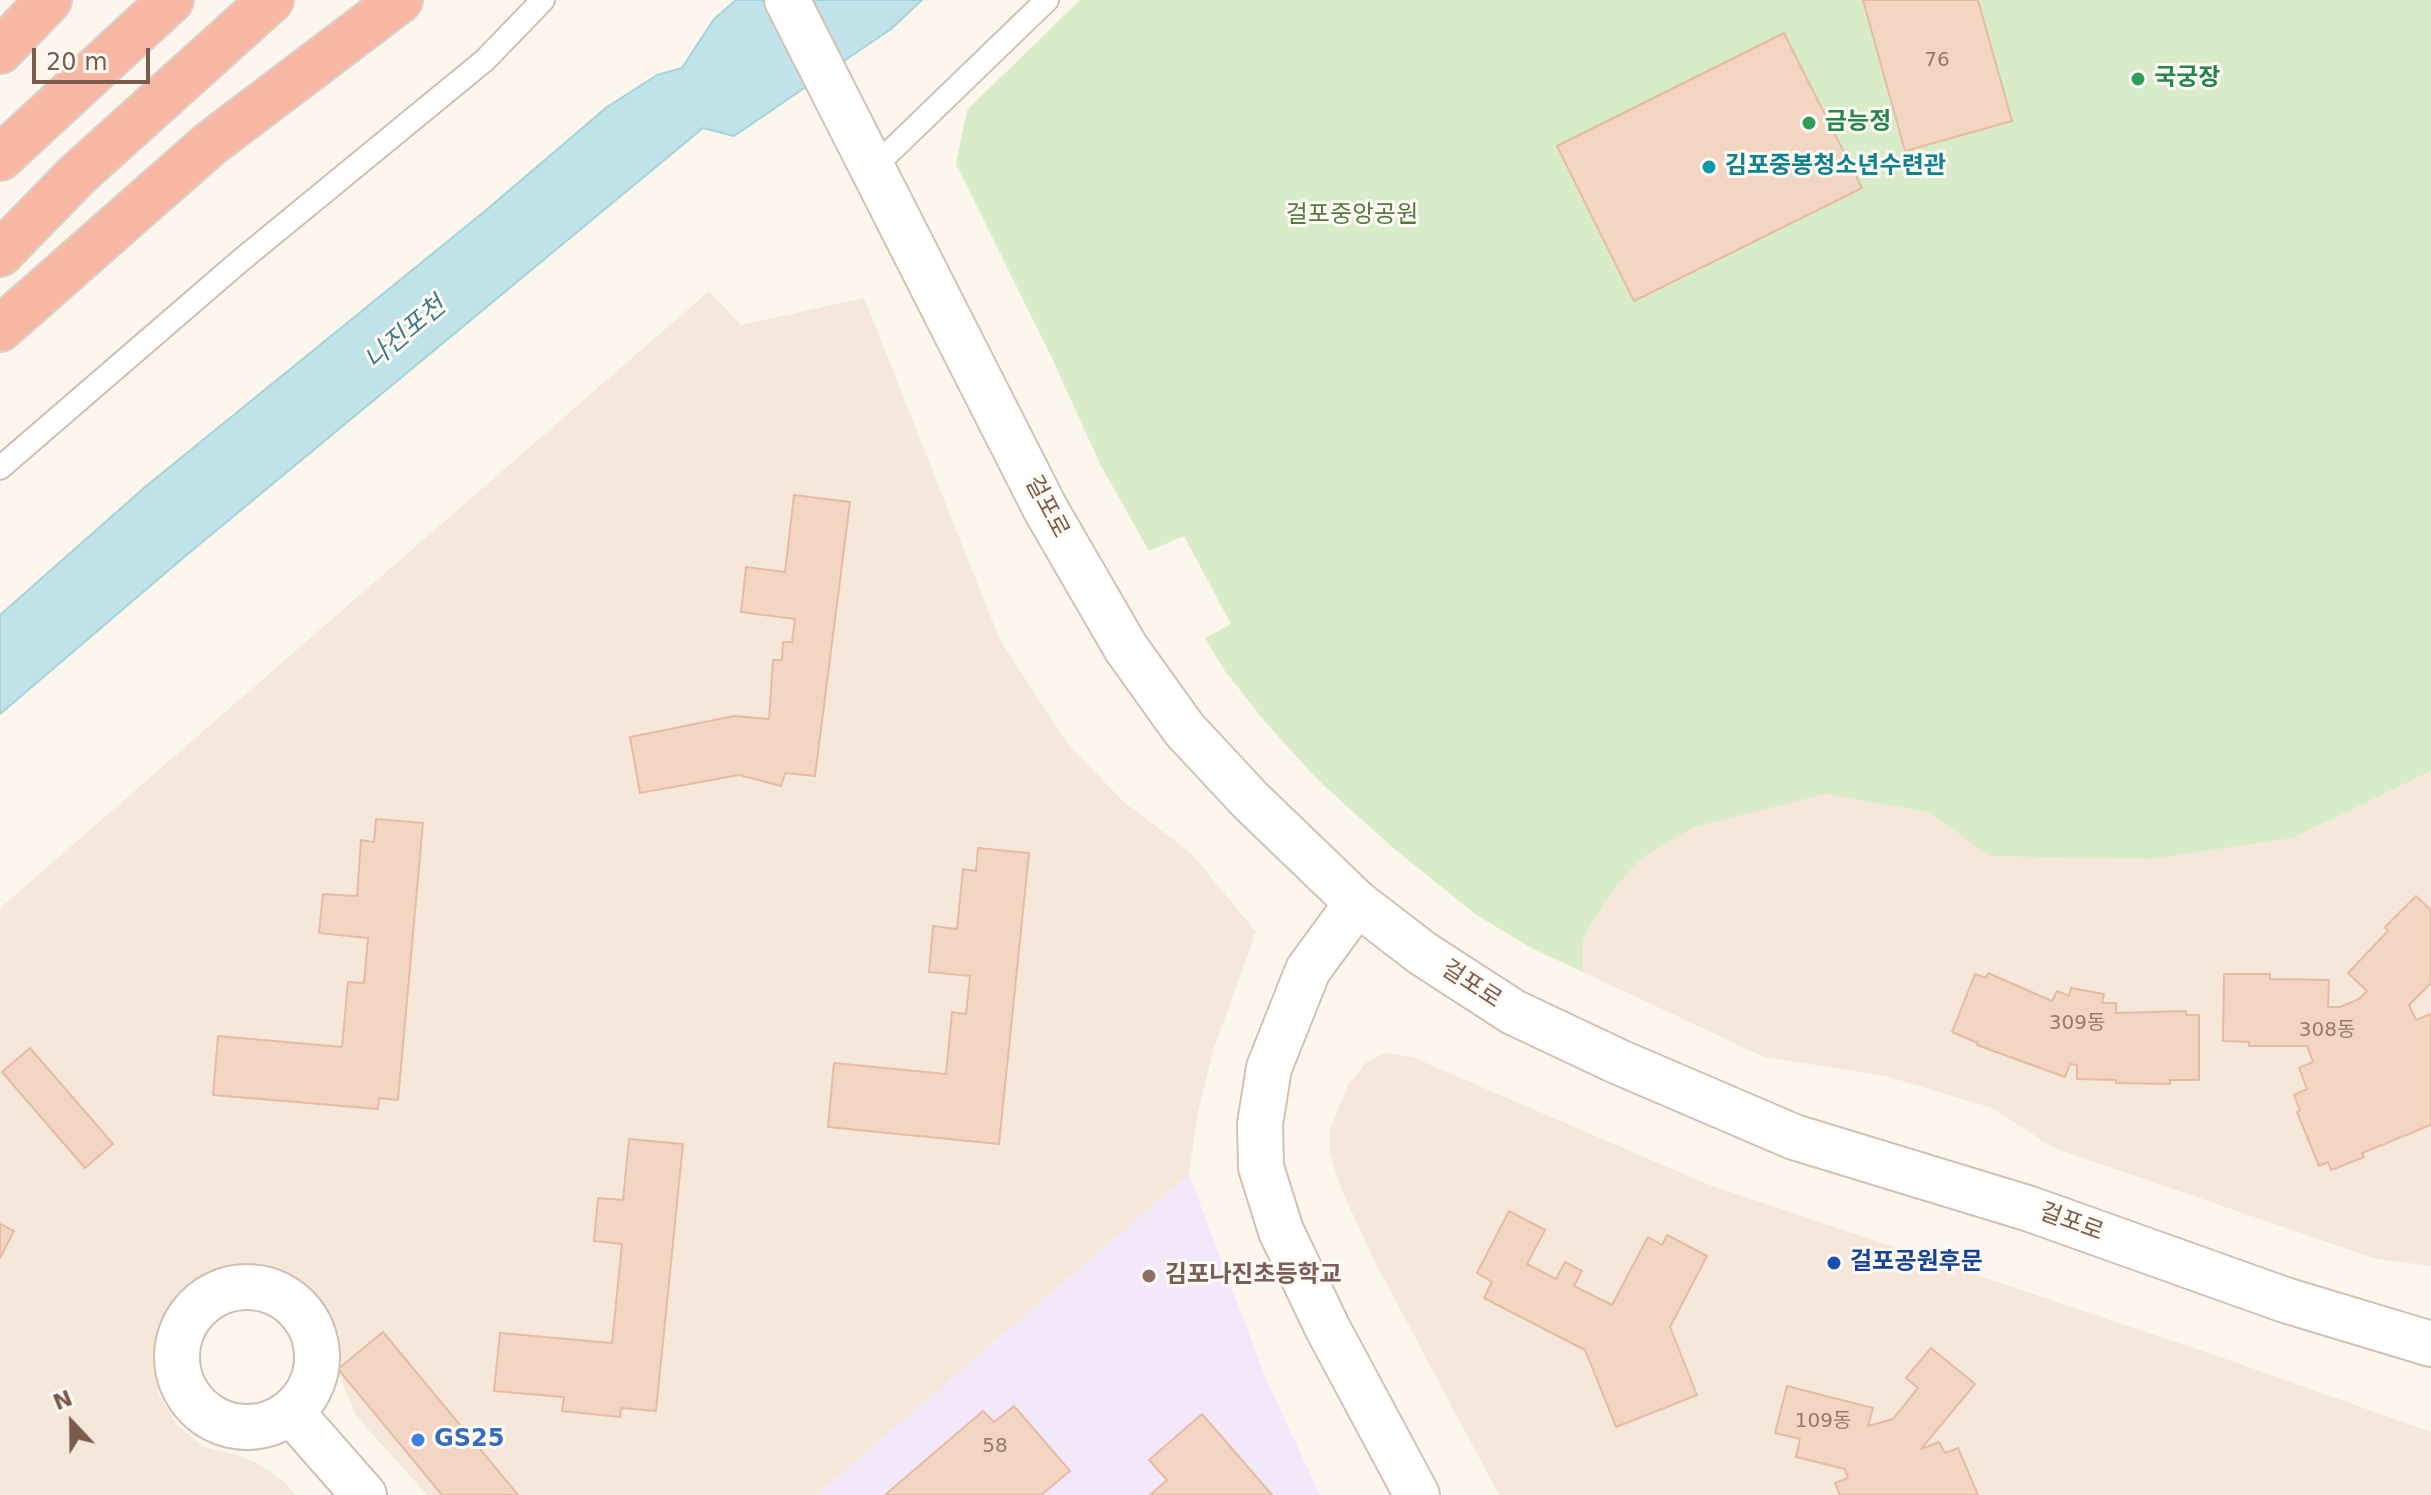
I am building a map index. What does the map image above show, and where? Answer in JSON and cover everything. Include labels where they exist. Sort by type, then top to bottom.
[{"type":"highway","points":[[0,51],[49,0]]},
{"type":"highway","points":[[0,158],[171,0]]},
{"type":"highway","points":[[0,254],[78,174],[271,0]]},
{"type":"highway","points":[[0,329],[210,144],[400,0]]},
{"type":"street","name":"걸포로","points":[[787,0],[1046,510],[1126,648],[1184,729],[1250,800],[1357,903],[1422,953],[1513,1012],[1619,1062],[1794,1137],[2030,1209],[2285,1300],[2431,1344]]},
{"type":"street","points":[[1357,903],[1308,970],[1269,1068],[1260,1124],[1261,1167],[1287,1245],[1417,1495]]},
{"type":"street","points":[[1357,903],[1293,1092],[1285,1140],[1296,1186],[1324,1257],[1446,1495]]},
{"type":"street","points":[[291,1412],[364,1495]]},
{"type":"lane","points":[[0,468],[240,261],[485,60],[543,0]]},
{"type":"lane","points":[[866,160],[1047,0]]},
{"type":"shaded area","points":[[709,291],[741,325],[864,298],[1000,640],[1067,743],[1123,801],[1192,854],[1256,932],[1214,1048],[1198,1112],[1189,1174],[816,1495],[427,1495],[356,1416],[334,1362],[339,1335],[324,1306],[308,1290],[283,1275],[255,1269],[218,1275],[187,1292],[161,1329],[155,1360],[159,1394],[176,1424],[204,1447],[259,1464],[296,1495],[0,1495],[0,908]]},
{"type":"shaded area","points":[[2431,771],[2431,1266],[2376,1259],[2054,1148],[1992,1108],[1886,1076],[1764,1057],[1583,972],[1583,941],[1605,901],[1640,859],[1694,827],[1824,793],[1928,812],[1991,856],[2293,838]]},
{"type":"shaded area","points":[[1385,1053],[1412,1057],[1707,1184],[2226,1359],[2431,1432],[2431,1495],[1499,1495],[1375,1262],[1342,1191],[1330,1154],[1330,1129],[1348,1085],[1367,1062]]},
{"type":"shaded area","name":"김포나진초등학교","points":[[1189,1174],[1266,1379],[1320,1495],[816,1495]]},
{"type":"green space","name":"걸포중앙공원","points":[[1080,0],[2431,0],[2431,771],[2293,838],[2150,859],[1990,856],[1928,812],[1824,794],[1694,827],[1640,859],[1605,901],[1583,940],[1583,972],[1533,949],[1475,914],[1392,847],[1319,781],[1266,723],[1225,671],[1205,638],[1231,624],[1184,536],[1149,551],[1100,464],[1051,356],[956,164],[967,110]]},
{"type":"water","name":"나진포천","points":[[736,0],[922,0],[891,29],[734,136],[703,128],[183,558],[0,714],[0,615],[145,487],[485,211],[607,107],[657,75],[682,68],[714,19]]},
{"type":"building","points":[[1863,0],[1978,0],[2012,121],[1905,151]]},
{"type":"building","name":"김포중봉청소년수련관","points":[[1784,33],[1862,188],[1634,301],[1557,146]]},
{"type":"building","points":[[794,495],[850,502],[815,776],[785,773],[781,786],[739,775],[640,793],[630,737],[734,716],[769,719],[773,660],[782,660],[783,642],[792,642],[795,619],[741,612],[746,567],[785,572]]},
{"type":"building","points":[[376,819],[423,823],[398,1100],[379,1098],[378,1109],[213,1095],[218,1036],[342,1047],[348,982],[364,983],[368,938],[319,933],[323,894],[357,896],[361,840],[374,842]]},
{"type":"building","points":[[978,848],[1029,853],[999,1144],[828,1127],[834,1063],[946,1074],[952,1012],[966,1014],[970,976],[929,972],[933,926],[957,929],[963,869],[976,871]]},
{"type":"building","points":[[2416,896],[2431,910],[2431,983],[2409,1005],[2416,1020],[2430,1014],[2431,1017],[2431,1125],[2362,1153],[2364,1157],[2331,1170],[2328,1162],[2319,1166],[2297,1112],[2300,1110],[2294,1095],[2307,1089],[2299,1068],[2313,1062],[2307,1046],[2249,1046],[2249,1042],[2223,1041],[2224,974],[2270,974],[2270,979],[2329,980],[2328,1007],[2340,1007],[2359,999],[2367,991],[2348,973],[2388,931],[2385,927]]},
{"type":"building","points":[[1988,973],[2052,1001],[2057,991],[2069,996],[2071,988],[2104,994],[2102,1003],[2116,1003],[2116,1013],[2186,1011],[2186,1015],[2199,1015],[2199,1080],[2170,1080],[2170,1084],[2077,1079],[2077,1065],[2070,1064],[2065,1077],[1977,1045],[1952,1032],[1975,974],[1986,978]]},
{"type":"building","points":[[30,1048],[113,1144],[85,1168],[2,1072]]},
{"type":"building","points":[[629,1139],[683,1144],[656,1411],[621,1408],[620,1417],[562,1411],[564,1397],[494,1391],[500,1333],[612,1343],[622,1244],[594,1241],[598,1198],[623,1200]]},
{"type":"building","points":[[1509,1211],[1545,1230],[1527,1264],[1556,1279],[1565,1262],[1582,1271],[1574,1286],[1612,1305],[1648,1237],[1662,1245],[1667,1235],[1707,1256],[1670,1327],[1697,1395],[1616,1427],[1585,1350],[1484,1298],[1492,1282],[1477,1273]]},
{"type":"building","points":[[0,1224],[14,1231],[0,1258]]},
{"type":"building","points":[[383,1332],[518,1495],[442,1495],[338,1369]]},
{"type":"building","points":[[1931,1348],[1975,1384],[1921,1449],[1939,1442],[1945,1453],[1958,1448],[1978,1495],[1840,1495],[1835,1483],[1848,1478],[1845,1469],[1796,1457],[1800,1439],[1775,1433],[1787,1386],[1873,1408],[1868,1426],[1893,1419],[1918,1388],[1906,1378]]},
{"type":"building","points":[[1014,1406],[1070,1471],[1041,1495],[885,1495],[983,1411],[994,1422]]},
{"type":"building","points":[[1202,1414],[1272,1495],[1150,1495],[1167,1480],[1149,1460]]},
{"type":"place","name":"국궁장","points":[[2138,79]]},
{"type":"place","name":"금능정","points":[[1809,123]]},
{"type":"place","name":"김포중봉청소년수련관","points":[[1709,167]]},
{"type":"place","name":"걸포공원후문","points":[[1834,1263]]},
{"type":"place","name":"김포나진초등학교","points":[[1149,1276]]},
{"type":"place","name":"GS25","points":[[418,1440]]}]
